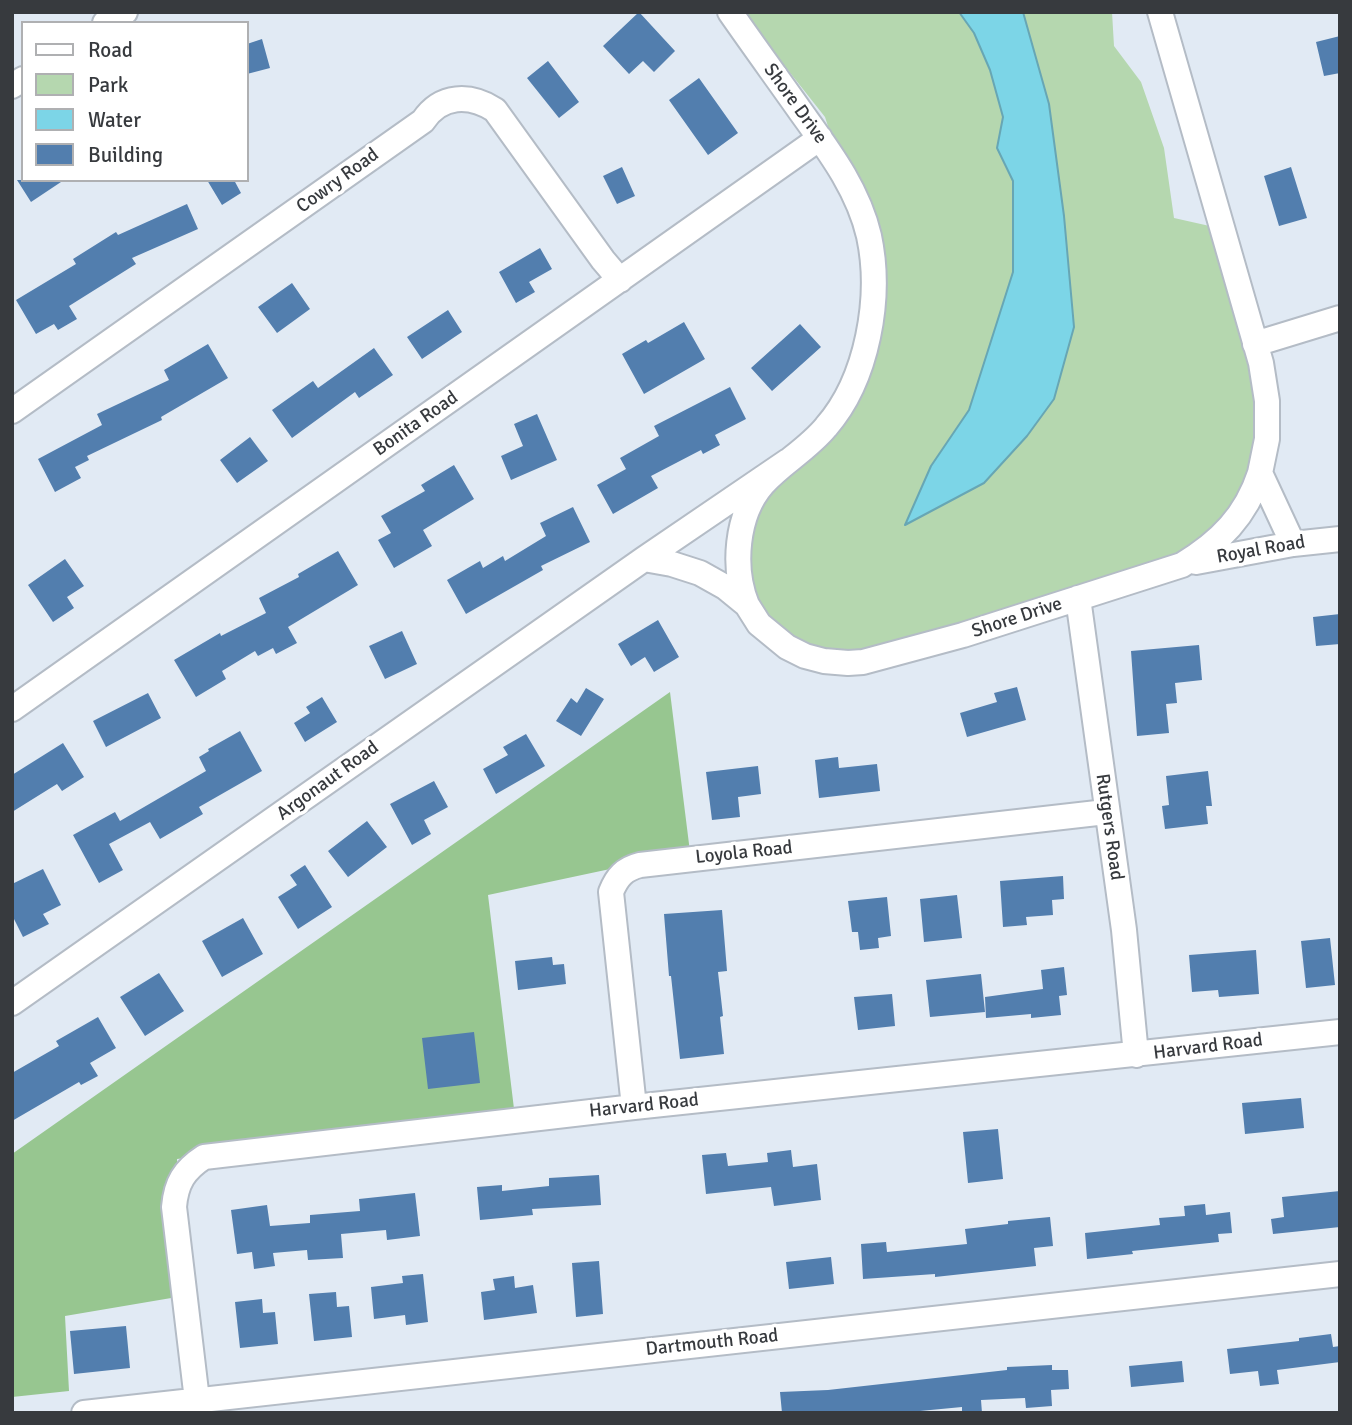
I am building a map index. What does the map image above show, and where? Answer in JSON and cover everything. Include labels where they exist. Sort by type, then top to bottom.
[{"type":"street","points":[[109,21],[125,12]]},
{"type":"street","name":"Shore Drive","points":[[730,12],[843,172],[869,236],[874,271],[869,335],[858,372],[841,406],[827,426],[762,485],[741,528],[738,552],[740,580],[747,605]]},
{"type":"street","name":"Shore Drive","points":[[644,559],[673,564],[699,573],[725,587],[747,605],[760,624],[787,648],[824,662],[848,663],[863,662],[963,635],[1182,565],[1207,550],[1227,533],[1243,512],[1260,472],[1267,439],[1267,401],[1255,344],[1160,12]]},
{"type":"street","name":"Cowry Road","points":[[12,411],[423,121],[439,105],[453,99],[468,98],[483,102],[495,110],[620,280]]},
{"type":"street","name":"Bonita Road","points":[[12,709],[820,138]]},
{"type":"street","points":[[1255,344],[1340,318]]},
{"type":"street","name":"Shore Drive","points":[[644,559],[788,461]]},
{"type":"street","points":[[1260,472],[1293,544]]},
{"type":"street","name":"Royal Road","points":[[1182,565],[1340,538]]},
{"type":"street","name":"Argonaut Road","points":[[12,1003],[644,559]]},
{"type":"street","name":"Rutgers Road","points":[[1078,598],[1124,930],[1136,1055]]},
{"type":"street","name":"Loyola Road","points":[[634,1107],[611,892],[621,874],[630,867],[1106,812]]},
{"type":"street","name":"Harvard Road","points":[[197,1401],[174,1207],[178,1184],[191,1165],[211,1155],[1340,1032]]},
{"type":"street","name":"Dartmouth Road","points":[[84,1413],[1340,1274]]},
{"type":"green space","points":[[742,12],[959,12],[974,33],[990,71],[1003,117],[997,148],[1013,181],[1013,272],[969,410],[931,466],[906,524],[984,483],[1027,436],[1054,398],[1074,327],[1064,216],[1049,104],[1023,12],[1112,12],[1114,46],[1141,82],[1164,148],[1174,218],[1223,229],[1246,303],[1261,467],[1212,550],[836,664],[764,626],[745,554],[765,494],[814,446],[881,290],[825,117]]},
{"type":"green space","points":[[670,692],[690,852],[488,895],[515,1117],[177,1159],[183,1296],[65,1316],[69,1391],[12,1397],[12,1154]]},
{"type":"water","points":[[959,12],[1023,12],[1049,104],[1064,216],[1074,327],[1054,399],[1027,436],[984,483],[905,525],[931,466],[969,410],[1013,272],[1013,181],[997,148],[1003,117],[990,70],[974,33]]},
{"type":"building","points":[[639,12],[675,51],[654,72],[643,61],[629,74],[603,46]]},
{"type":"building","points":[[1340,36],[1340,73],[1324,76],[1316,42]]},
{"type":"building","points":[[262,39],[270,68],[248,74],[248,44]]},
{"type":"building","points":[[548,61],[579,102],[559,118],[527,78]]},
{"type":"building","points":[[699,78],[738,133],[708,155],[669,100]]},
{"type":"building","points":[[622,167],[635,196],[617,204],[603,176]]},
{"type":"building","points":[[1291,167],[1307,218],[1279,226],[1264,176]]},
{"type":"building","points":[[17,180],[61,182],[31,202]]},
{"type":"building","points":[[208,182],[235,182],[241,193],[222,205]]},
{"type":"building","points":[[187,204],[198,229],[132,258],[136,264],[69,306],[77,319],[58,330],[54,324],[36,334],[16,300],[76,264],[73,259],[116,232],[118,235]]},
{"type":"building","points":[[540,248],[552,269],[529,282],[535,292],[516,303],[499,272]]},
{"type":"building","points":[[292,283],[310,309],[277,333],[258,307]]},
{"type":"building","points":[[448,310],[462,332],[422,359],[407,337]]},
{"type":"building","points":[[684,322],[705,359],[644,394],[622,354],[646,340],[648,343]]},
{"type":"building","points":[[800,324],[821,347],[772,391],[751,368]]},
{"type":"building","points":[[208,344],[228,378],[161,417],[162,420],[87,456],[89,460],[75,467],[81,478],[55,492],[38,459],[102,425],[97,414],[169,380],[164,370]]},
{"type":"building","points":[[374,348],[393,375],[359,398],[355,392],[292,438],[272,410],[313,381],[318,388]]},
{"type":"building","points":[[730,387],[746,419],[715,435],[720,445],[703,454],[701,450],[651,476],[658,488],[613,514],[597,485],[626,469],[620,458],[659,436],[654,426]]},
{"type":"building","points":[[537,414],[557,460],[511,480],[501,456],[523,446],[514,424]]},
{"type":"building","points":[[250,437],[268,461],[237,483],[220,460]]},
{"type":"building","points":[[454,465],[474,499],[423,530],[432,546],[394,568],[378,540],[391,533],[381,516],[425,491],[421,485]]},
{"type":"building","points":[[573,507],[590,542],[541,566],[543,570],[466,614],[447,580],[480,561],[483,568],[503,556],[505,561],[546,536],[540,523]]},
{"type":"building","points":[[338,551],[358,585],[288,627],[297,643],[276,654],[273,648],[258,656],[255,651],[222,671],[226,679],[196,697],[174,660],[220,633],[221,636],[266,613],[259,598],[299,577],[298,574]]},
{"type":"building","points":[[65,559],[84,586],[67,597],[74,608],[53,622],[28,585]]},
{"type":"building","points":[[1340,614],[1340,644],[1316,646],[1313,617]]},
{"type":"building","points":[[658,620],[679,657],[654,672],[645,657],[631,666],[618,644]]},
{"type":"building","points":[[402,631],[417,664],[385,679],[369,646]]},
{"type":"building","points":[[1199,645],[1202,680],[1175,683],[1177,703],[1166,704],[1169,733],[1137,736],[1131,651]]},
{"type":"building","points":[[1017,687],[1026,720],[967,737],[960,713],[997,702],[994,693]]},
{"type":"building","points":[[586,688],[604,699],[581,736],[556,721],[571,698],[577,703]]},
{"type":"building","points":[[148,693],[161,718],[106,747],[93,721]]},
{"type":"building","points":[[322,697],[337,722],[305,742],[294,723],[310,713],[306,707]]},
{"type":"building","points":[[240,731],[262,771],[199,807],[203,814],[160,839],[150,822],[109,844],[123,870],[99,883],[73,835],[115,812],[120,821],[206,771],[199,757]]},
{"type":"building","points":[[526,734],[545,766],[496,794],[483,769],[508,755],[503,747]]},
{"type":"building","points":[[63,743],[84,777],[62,791],[57,784],[12,812],[12,775]]},
{"type":"building","points":[[838,757],[839,768],[877,764],[880,791],[819,798],[815,760]]},
{"type":"building","points":[[758,766],[761,794],[738,797],[740,817],[712,820],[706,772]]},
{"type":"building","points":[[1208,771],[1212,806],[1206,806],[1208,824],[1165,829],[1162,806],[1169,805],[1166,776]]},
{"type":"building","points":[[434,781],[448,807],[424,820],[431,834],[412,845],[390,804]]},
{"type":"building","points":[[367,821],[387,847],[348,877],[328,851]]},
{"type":"building","points":[[305,865],[332,907],[298,929],[278,897],[297,885],[290,875]]},
{"type":"building","points":[[43,869],[61,905],[43,914],[49,924],[23,937],[12,915],[12,884]]},
{"type":"building","points":[[1063,876],[1064,899],[1052,900],[1053,915],[1026,917],[1027,925],[1003,927],[1000,881]]},
{"type":"building","points":[[957,895],[962,938],[924,942],[920,899]]},
{"type":"building","points":[[887,897],[891,936],[878,938],[879,948],[860,950],[858,932],[852,932],[848,901]]},
{"type":"building","points":[[722,910],[727,971],[718,972],[724,1054],[680,1059],[664,914]]},
{"type":"building","points":[[243,918],[263,954],[222,977],[202,941]]},
{"type":"building","points":[[1330,938],[1335,985],[1306,988],[1301,941]]},
{"type":"building","points":[[1256,950],[1259,994],[1219,997],[1218,990],[1192,992],[1189,955]]},
{"type":"building","points":[[552,957],[553,965],[564,964],[566,984],[518,990],[515,961]]},
{"type":"building","points":[[1064,967],[1067,995],[1059,996],[1061,1015],[1031,1018],[1031,1014],[986,1018],[985,997],[1043,989],[1041,970]]},
{"type":"building","points":[[159,973],[184,1011],[145,1036],[120,997]]},
{"type":"building","points":[[981,974],[985,1012],[930,1017],[926,980]]},
{"type":"building","points":[[892,994],[895,1026],[858,1030],[854,997]]},
{"type":"building","points":[[98,1017],[116,1048],[90,1063],[98,1076],[81,1085],[79,1082],[12,1121],[12,1073],[59,1046],[56,1041]]},
{"type":"building","points":[[474,1032],[480,1083],[428,1089],[422,1038]]},
{"type":"building","points":[[1301,1098],[1304,1128],[1245,1134],[1242,1103]]},
{"type":"building","points":[[998,1129],[1003,1179],[968,1183],[963,1132]]},
{"type":"building","points":[[791,1150],[793,1167],[817,1164],[821,1200],[774,1206],[771,1187],[706,1194],[702,1155],[726,1153],[728,1166],[768,1162],[767,1153]]},
{"type":"building","points":[[599,1175],[601,1205],[532,1209],[533,1215],[480,1220],[477,1187],[502,1185],[502,1191],[549,1186],[549,1178]]},
{"type":"building","points":[[1340,1191],[1340,1227],[1273,1234],[1271,1219],[1284,1217],[1282,1197]]},
{"type":"building","points":[[415,1193],[420,1236],[387,1240],[386,1230],[341,1234],[343,1258],[308,1260],[307,1250],[273,1253],[275,1266],[254,1269],[252,1252],[237,1254],[231,1210],[267,1205],[270,1226],[310,1223],[310,1215],[360,1211],[359,1199]]},
{"type":"building","points":[[1205,1204],[1206,1215],[1230,1212],[1232,1233],[1218,1234],[1219,1242],[1132,1251],[1133,1254],[1087,1259],[1085,1233],[1160,1225],[1159,1218],[1185,1216],[1184,1206]]},
{"type":"building","points":[[1050,1217],[1053,1246],[1034,1248],[1036,1266],[935,1277],[935,1274],[863,1279],[861,1244],[886,1242],[887,1252],[967,1244],[965,1229]]},
{"type":"building","points":[[831,1257],[834,1284],[789,1289],[786,1262]]},
{"type":"building","points":[[599,1261],[603,1314],[576,1317],[572,1263]]},
{"type":"building","points":[[423,1274],[428,1322],[406,1325],[405,1315],[374,1319],[371,1287],[403,1283],[402,1276]]},
{"type":"building","points":[[514,1276],[515,1288],[533,1285],[537,1313],[484,1320],[481,1292],[495,1290],[493,1279]]},
{"type":"building","points":[[336,1292],[337,1307],[349,1306],[352,1337],[314,1341],[309,1294]]},
{"type":"building","points":[[262,1299],[263,1313],[275,1312],[278,1344],[240,1348],[235,1302]]},
{"type":"building","points":[[126,1326],[130,1368],[74,1374],[70,1331]]},
{"type":"building","points":[[1331,1334],[1333,1347],[1340,1346],[1340,1362],[1277,1370],[1279,1384],[1260,1386],[1258,1371],[1230,1374],[1227,1349],[1299,1341],[1299,1338]]},
{"type":"building","points":[[1182,1361],[1184,1382],[1131,1387],[1129,1366]]},
{"type":"building","points":[[1052,1365],[1052,1370],[1068,1370],[1069,1389],[1051,1390],[1052,1406],[1026,1408],[1025,1398],[981,1400],[982,1413],[962,1413],[962,1407],[899,1413],[782,1413],[780,1392],[828,1390],[1007,1370],[1007,1367]]}]
